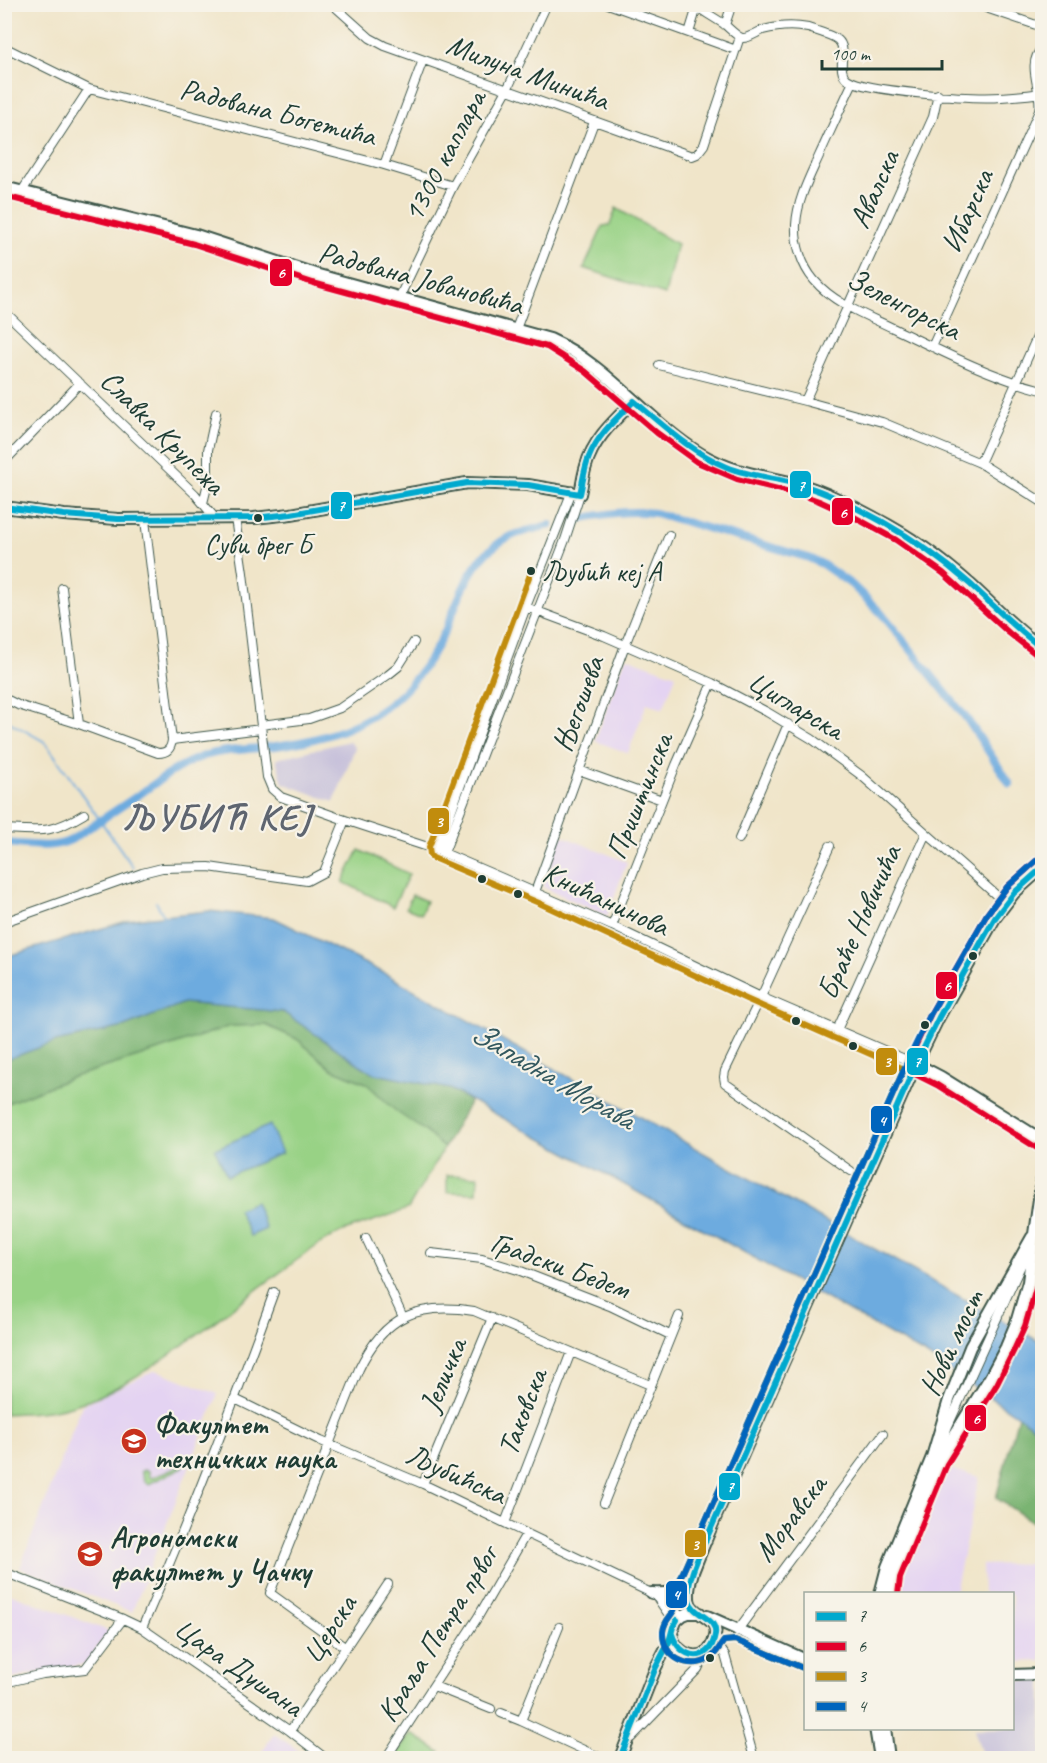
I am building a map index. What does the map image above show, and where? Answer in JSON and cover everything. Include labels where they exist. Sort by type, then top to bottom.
[{"type":"main road","name":"Радована Јовановића","points":[[4,187],[196,235],[315,274],[550,339],[567,347],[595,367],[634,401]]},
{"type":"main road","points":[[576,493],[595,445],[603,433],[634,401],[692,448],[720,464],[744,473],[812,489],[899,531],[946,564],[1015,627],[1042,648]]},
{"type":"main road","name":"Славка Крупежа","points":[[215,518],[254,518],[291,514],[467,483],[512,484],[576,493]]},
{"type":"main road","points":[[4,507],[64,515],[145,519],[215,518]]},
{"type":"main road","points":[[620,1758],[656,1667],[672,1630],[681,1616],[689,1580],[916,1064],[966,967],[1005,903],[1042,868]]},
{"type":"main road","points":[[916,1064],[1042,1140]]},
{"type":"main road","points":[[1026,1256],[1034,1234],[1042,1178]]},
{"type":"main road","name":"Нови мост","points":[[936,1458],[949,1400],[970,1347],[1026,1256]]},
{"type":"main road","name":"Нови мост","points":[[936,1458],[976,1403],[1006,1347],[1028,1282],[1026,1256]]},
{"type":"main road","points":[[880,1592],[887,1567],[936,1458]]},
{"type":"main road","points":[[888,1592],[891,1576],[936,1458]]},
{"type":"main road","points":[[654,1594],[675,1592],[689,1580]]},
{"type":"main road","points":[[689,1580],[690,1602],[694,1609],[737,1631],[804,1659]]},
{"type":"main road","points":[[681,1616],[688,1613],[703,1614],[714,1626],[710,1646]]},
{"type":"main road","points":[[672,1630],[675,1646],[686,1654]]},
{"type":"main road","points":[[656,1667],[669,1656],[696,1655],[727,1630],[737,1631]]},
{"type":"main road","points":[[1014,1675],[1042,1674]]},
{"type":"main road","points":[[875,1730],[880,1758]]},
{"type":"main road","points":[[885,1730],[889,1758]]},
{"type":"street","name":"Милуна Минића","points":[[332,4],[370,38],[385,46],[692,156],[697,154],[704,145],[736,50]]},
{"type":"street","name":"1300 каплара","points":[[399,298],[453,186],[507,90],[547,4]]},
{"type":"street","points":[[608,4],[736,50],[741,37]]},
{"type":"street","points":[[725,25],[732,4]]},
{"type":"street","points":[[689,33],[695,6],[744,38],[785,26],[808,28],[833,38],[841,45],[842,73],[853,82],[878,88],[938,94],[1000,97],[1040,93]]},
{"type":"street","points":[[986,8],[1042,27]]},
{"type":"street","name":"Радована Богетића","points":[[4,47],[89,89],[384,165],[453,186]]},
{"type":"street","name":"Ибарска","points":[[932,347],[1039,111],[1040,93],[1034,61],[1042,48]]},
{"type":"street","points":[[384,165],[423,60]]},
{"type":"street","name":"Зеленгорска","points":[[853,82],[802,193],[796,215],[795,228],[799,249],[809,274],[822,289],[848,307],[932,347],[1017,383],[1042,390]]},
{"type":"street","points":[[22,191],[89,89]]},
{"type":"street","name":"Авалска","points":[[805,400],[933,117],[938,94]]},
{"type":"street","points":[[516,329],[594,122]]},
{"type":"street","name":"Славка Крупежа","points":[[4,311],[203,503],[215,518]]},
{"type":"street","points":[[980,464],[1042,326]]},
{"type":"street","points":[[659,365],[805,400],[882,422],[980,464],[1042,502]]},
{"type":"street","points":[[4,462],[80,383]]},
{"type":"street","points":[[203,503],[208,483],[208,450],[216,413]]},
{"type":"street","points":[[440,852],[526,607],[576,493]]},
{"type":"street","points":[[440,852],[564,540],[576,493]]},
{"type":"street","points":[[235,518],[261,727]]},
{"type":"street","points":[[4,698],[18,705],[82,725],[158,753],[168,751],[172,740],[145,519]]},
{"type":"street","name":"Његошева","points":[[535,892],[625,645],[669,535]]},
{"type":"street","points":[[62,588],[82,725]]},
{"type":"street","name":"Цигларска","points":[[526,607],[625,645],[712,683],[788,724],[862,776],[1005,903]]},
{"type":"street","points":[[172,740],[309,719],[340,708],[398,667],[414,642]]},
{"type":"street","name":"Приштинска","points":[[612,926],[712,683]]},
{"type":"street","points":[[740,839],[788,724]]},
{"type":"street","name":"Книћанинова","points":[[261,727],[267,777],[272,789],[281,797],[440,852],[612,926],[761,997],[916,1064]]},
{"type":"street","points":[[579,770],[662,800]]},
{"type":"street","points":[[4,829],[45,831],[66,825],[84,814]]},
{"type":"street","points":[[4,922],[162,868],[209,867],[307,881],[324,872],[345,820]]},
{"type":"street","name":"Браће Новичића","points":[[837,1030],[926,833]]},
{"type":"street","points":[[830,846],[724,1077],[726,1083],[851,1171]]},
{"type":"street","points":[[366,1238],[403,1317]]},
{"type":"street","name":"Градски Бедем","points":[[430,1253],[482,1259],[518,1270],[610,1306],[670,1335]]},
{"type":"street","points":[[142,1628],[181,1538],[274,1292]]},
{"type":"street","points":[[346,1648],[270,1593],[328,1444],[366,1355],[385,1330],[403,1317],[422,1311],[456,1308],[474,1311],[650,1385]]},
{"type":"street","points":[[604,1503],[679,1316]]},
{"type":"street","name":"Јеличка","points":[[423,1484],[492,1318]]},
{"type":"street","name":"Таковска","points":[[505,1523],[571,1352]]},
{"type":"street","name":"Љубићска","points":[[235,1399],[328,1444],[423,1484],[654,1594],[667,1602],[681,1616]]},
{"type":"street","name":"Моравска","points":[[737,1631],[883,1434]]},
{"type":"street","name":"Краља Петра првог","points":[[386,1758],[478,1617],[526,1534]]},
{"type":"street","name":"Цара Душана","points":[[4,1572],[142,1628],[325,1758]]},
{"type":"street","name":"Церска","points":[[290,1731],[388,1584]]},
{"type":"street","points":[[654,1594],[669,1615],[672,1630]]},
{"type":"street","points":[[4,1683],[43,1674],[85,1669],[123,1619]]},
{"type":"street","points":[[521,1720],[559,1627]]},
{"type":"street","points":[[627,1741],[698,1669],[710,1646],[720,1648],[725,1655],[754,1758]]},
{"type":"street","points":[[434,1686],[491,1709]]},
{"type":"street","points":[[501,1713],[521,1720],[601,1758]]},
{"type":"shaded area","points":[[626,657],[676,675],[663,709],[647,703],[628,753],[595,741]]},
{"type":"shaded area","points":[[349,741],[355,748],[334,802],[283,783],[276,759]]},
{"type":"shaded area","points":[[560,835],[627,862],[607,916],[543,887]]},
{"type":"shaded area","points":[[156,1370],[218,1394],[132,1612],[20,1568],[82,1405]]},
{"type":"shaded area","points":[[943,1467],[979,1477],[955,1592],[895,1592],[908,1553]]},
{"type":"shaded area","points":[[1039,1563],[1040,1592],[1042,1592],[1042,1661],[1014,1662],[1014,1592],[983,1592],[982,1565]]},
{"type":"shaded area","points":[[4,1591],[109,1631],[85,1664],[5,1679]]},
{"type":"shaded area","points":[[1042,1680],[1042,1758],[983,1758],[974,1730],[1014,1730],[1014,1681]]},
{"type":"shaded area","points":[[274,1734],[310,1758],[257,1758]]},
{"type":"green space","points":[[616,208],[677,244],[665,295],[584,268],[603,226],[610,225]]},
{"type":"green space","points":[[359,850],[409,874],[393,907],[343,882]]},
{"type":"green space","points":[[412,895],[426,901],[421,914],[406,908]]},
{"type":"green space","points":[[184,1003],[283,1012],[372,1073],[450,1089],[470,1101],[444,1148],[425,1131],[397,1112],[366,1083],[332,1069],[297,1039],[266,1025],[230,1026],[73,1077],[5,1104],[4,1060],[55,1042],[124,1027]]},
{"type":"green space","points":[[266,1025],[297,1039],[332,1069],[366,1083],[444,1148],[408,1209],[327,1239],[168,1355],[113,1389],[94,1398],[54,1410],[5,1414],[5,1104],[73,1077],[230,1026]]},
{"type":"green space","points":[[447,1175],[478,1176],[477,1193],[447,1192]]},
{"type":"green space","points":[[1018,1416],[1042,1432],[1042,1528],[996,1498]]},
{"type":"green space","points":[[187,1457],[183,1467],[149,1484],[145,1482],[141,1471],[149,1471],[149,1476],[152,1478],[180,1466],[181,1459]]},
{"type":"green space","points":[[411,1733],[440,1752],[436,1758],[394,1758]]},
{"type":"water","name":"Западна Морава","points":[[209,911],[274,918],[382,972],[1042,1343],[1042,1432],[926,1355],[618,1181],[450,1089],[372,1073],[283,1012],[184,1003],[124,1027],[55,1042],[5,1060],[4,957],[134,919]]},
{"type":"water","points":[[270,1125],[282,1153],[227,1176],[215,1149]]},
{"type":"water","points":[[255,1202],[266,1229],[250,1236],[238,1209]]},
{"type":"waterway","points":[[578,519],[616,513],[655,513],[809,558],[822,564],[852,585],[881,613],[967,719],[1010,784]]},
{"type":"waterway","points":[[4,843],[38,846],[63,843],[71,840],[171,773],[201,757],[310,740],[358,724],[373,716],[404,691],[426,665],[443,635],[470,575],[485,555],[508,538],[521,532],[550,525]]},
{"type":"waterway","points":[[4,719],[45,742],[133,867]]},
{"type":"waterway","points":[[156,902],[165,918]]},
{"type":"transit line","name":"6","points":[[4,196],[194,244],[313,283],[547,347],[585,371],[657,433],[697,462],[737,479],[819,501],[896,540],[943,573],[1009,633],[1037,655]]},
{"type":"transit line","name":"7","points":[[4,507],[118,519],[254,518],[291,514],[467,483],[528,485],[580,494],[586,466],[597,441],[634,401],[678,437],[714,461],[744,473],[820,491],[893,528],[949,567],[1042,648]]},
{"type":"transit line","name":"3","points":[[532,569],[429,847],[430,855],[904,1069],[680,1577],[675,1608],[666,1621],[663,1632],[664,1641],[672,1655],[685,1662],[693,1663],[709,1659],[724,1641],[735,1640],[803,1668]]},
{"type":"transit line","name":"6","points":[[1036,861],[1007,887],[987,914],[931,1013],[907,1064],[911,1072],[937,1085],[1037,1148]]},
{"type":"transit line","name":"4","points":[[803,1668],[735,1640],[724,1641],[709,1659],[701,1662],[685,1662],[672,1655],[667,1648],[663,1632],[666,1621],[675,1608],[680,1577],[908,1060],[931,1013],[987,914],[1007,887],[1036,861]]},
{"type":"transit line","name":"7","points":[[672,1634],[681,1649],[694,1655],[707,1651],[712,1645],[715,1635],[713,1624],[695,1610],[689,1600],[692,1573],[700,1553],[916,1064],[939,1017],[995,918],[1014,893],[1042,868]]},
{"type":"transit line","name":"6","points":[[898,1592],[900,1578],[947,1464],[997,1384],[1025,1326],[1037,1285],[1042,1239]]},
{"type":"transit line","name":"7","points":[[620,1758],[677,1620]]},
{"type":"place","name":"Суви брег Б","points":[[258,518]]},
{"type":"place","name":"Љубић кеј А","points":[[531,571]]},
{"type":"place","name":"Факултет техничких наука","points":[[134,1441]]},
{"type":"place","name":"Агрономски факултет у Чачку","points":[[90,1554]]},
{"type":"district","name":"ЉУБИЋ КЕЈ","points":[[217,816]]}]
